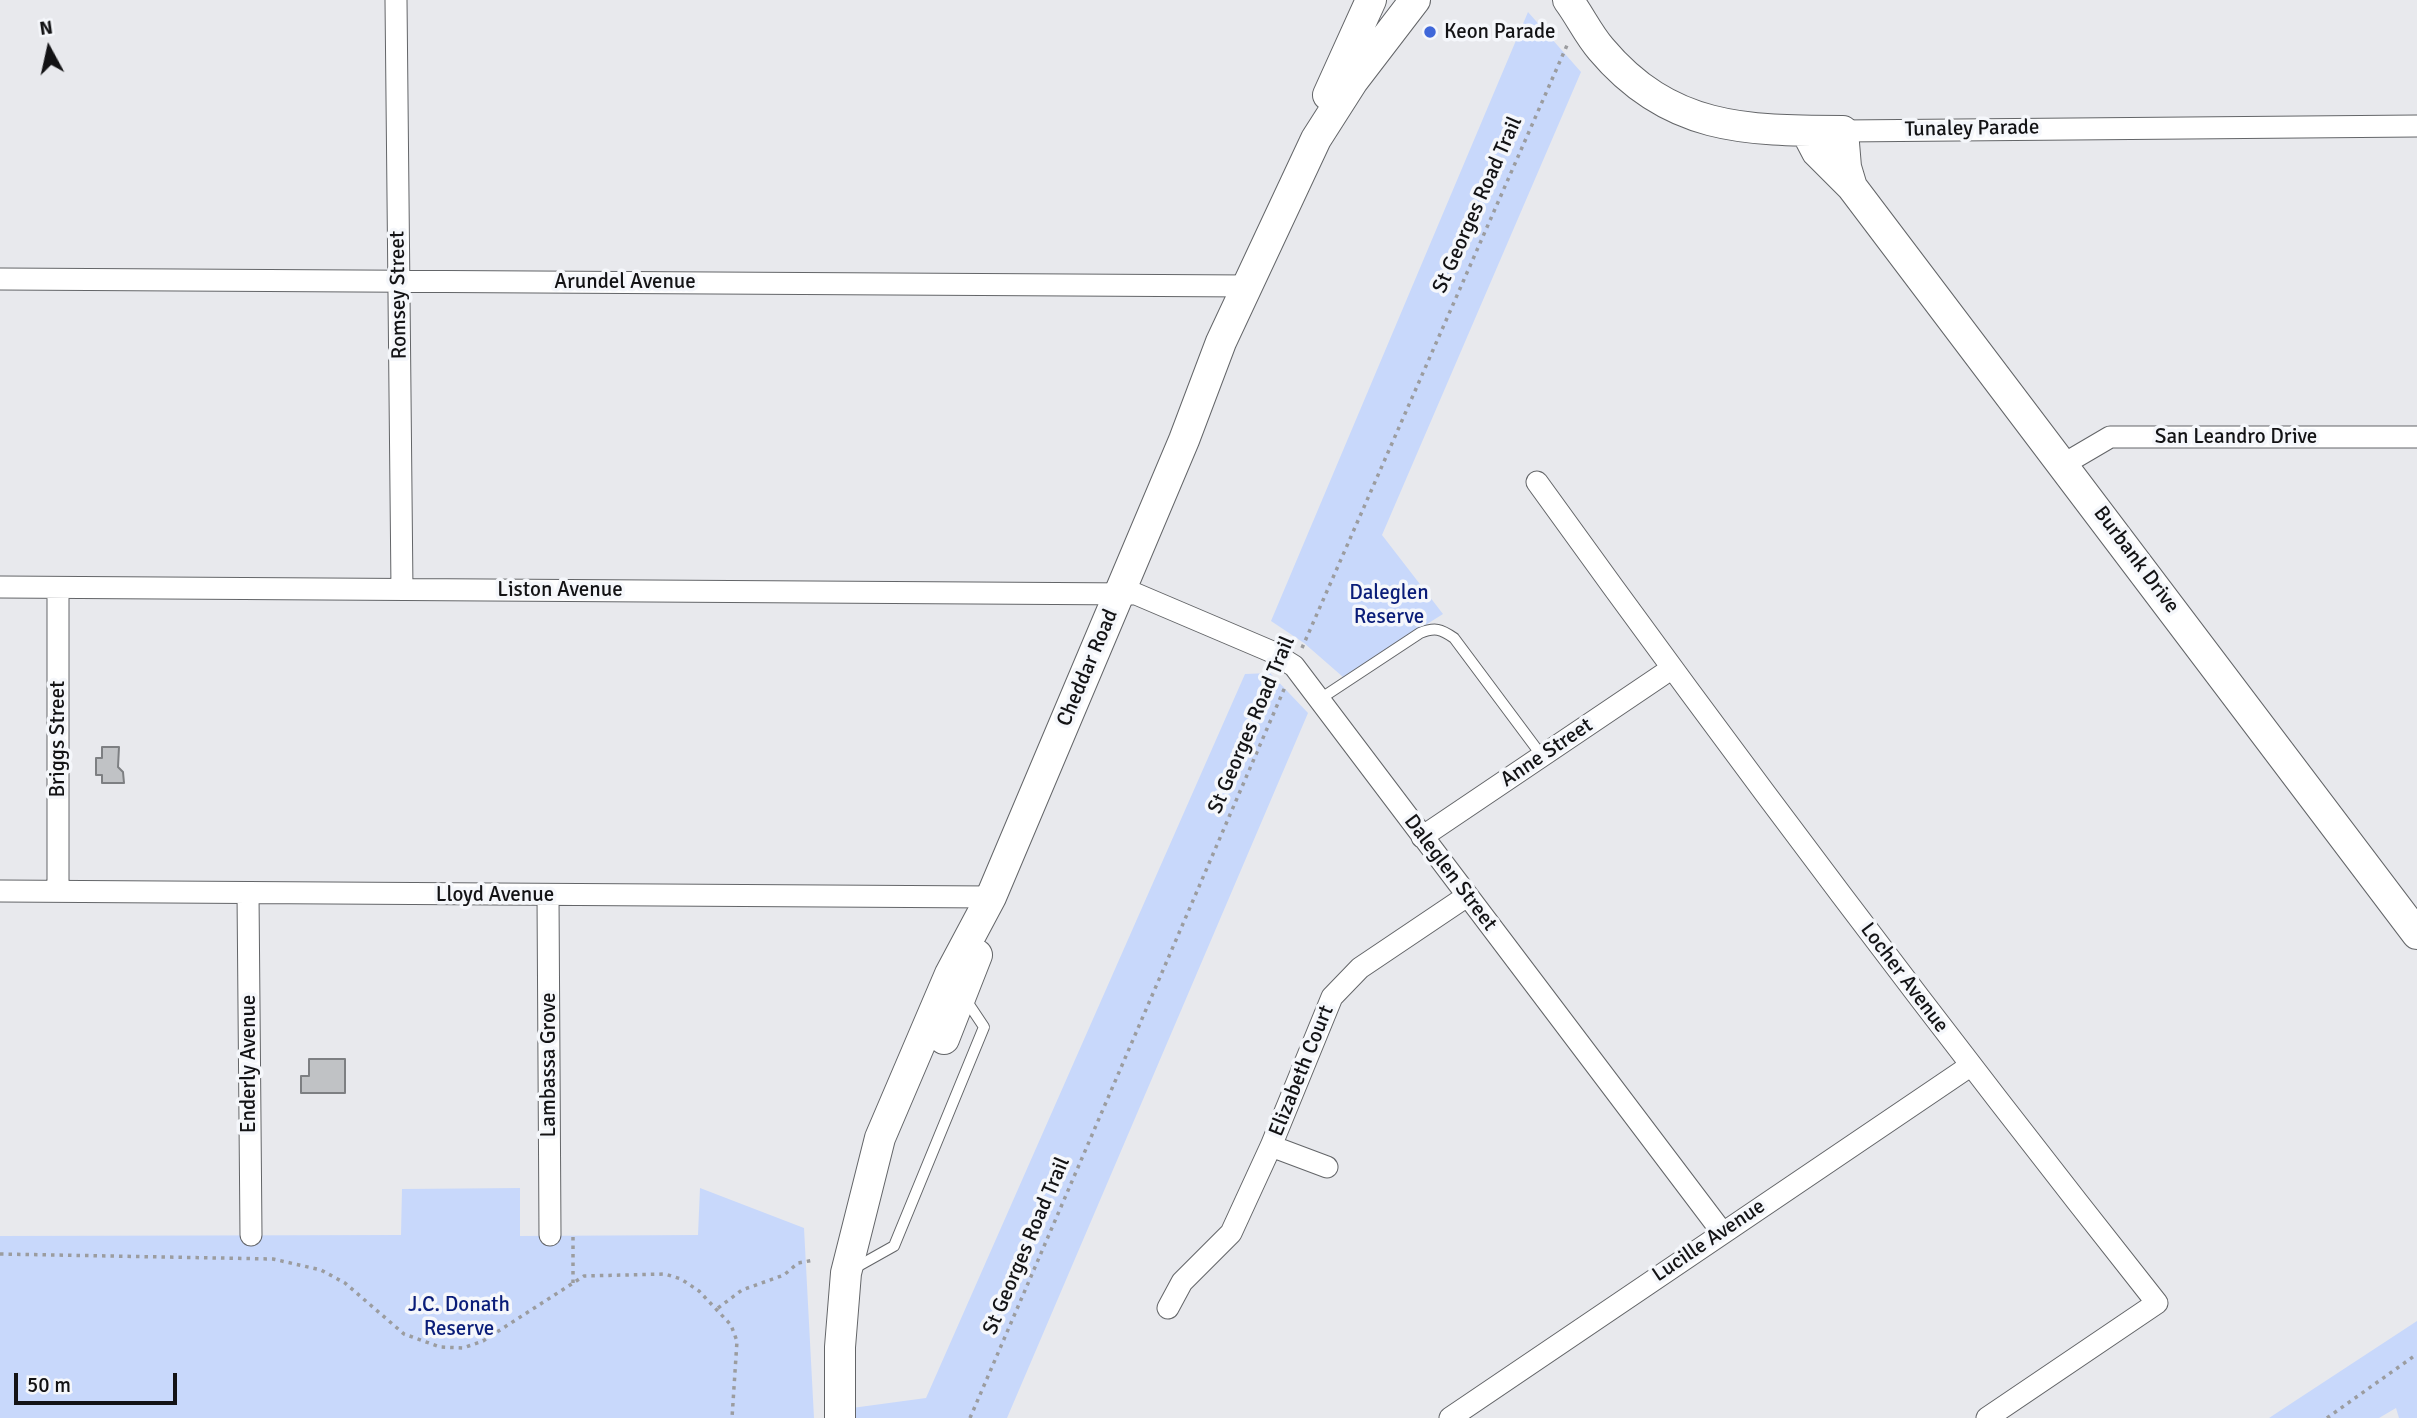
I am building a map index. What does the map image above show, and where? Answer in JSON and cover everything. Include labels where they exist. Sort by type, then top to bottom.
[{"type":"main road","name":"Cheddar Road","points":[[1316,139],[1332,84],[1371,0]]},
{"type":"main road","name":"Cheddar Road","points":[[840,1418],[840,1347],[846,1273],[880,1139],[957,984],[991,897],[1184,440],[1224,374],[1238,338],[1249,286],[1316,139],[1353,80],[1415,0]]},
{"type":"main road","name":"Tunaley Parade","points":[[1568,3],[1614,63],[1664,102],[1727,126],[1757,130],[1843,131]]},
{"type":"main road","name":"Burbank Drive","points":[[1806,131],[1818,152],[1852,187],[2064,464],[2417,934]]},
{"type":"main road","name":"Burbank Drive","points":[[1843,131],[1846,167],[1852,187]]},
{"type":"street","name":"Romsey Street","points":[[396,0],[402,589]]},
{"type":"street","name":"Tunaley Parade","points":[[1843,131],[2417,126]]},
{"type":"street","name":"Arundel Avenue","points":[[0,279],[1249,286]]},
{"type":"street","name":"San Leandro Drive","points":[[2064,464],[2110,437],[2417,437]]},
{"type":"street","name":"Locher Avenue","points":[[1537,482],[1671,668],[1970,1066],[2157,1303],[1987,1418]]},
{"type":"street","name":"Liston Avenue","points":[[0,587],[1120,594]]},
{"type":"street","name":"Briggs Street","points":[[58,588],[58,891]]},
{"type":"street","name":"Daleglen Street","points":[[1120,594],[1136,594],[1270,651],[1294,666],[1722,1232]]},
{"type":"street","name":"Anne Street","points":[[1422,837],[1671,668]]},
{"type":"street","name":"Lloyd Avenue","points":[[0,891],[991,897]]},
{"type":"street","name":"Enderly Avenue","points":[[248,893],[251,1235]]},
{"type":"street","name":"Lambassa Grove","points":[[548,895],[550,1235]]},
{"type":"street","name":"Elizabeth Court","points":[[1168,1308],[1182,1282],[1231,1233],[1271,1146],[1332,998],[1360,968],[1468,896]]},
{"type":"street","name":"Lucille Avenue","points":[[1450,1418],[1970,1066]]},
{"type":"street","name":"Elizabeth Court","points":[[1271,1146],[1327,1167]]},
{"type":"lane","points":[[1320,699],[1420,633],[1442,629],[1461,648],[1542,756]]},
{"type":"lane","points":[[846,1273],[894,1246],[984,1027],[957,984]]},
{"type":"path","name":"St Georges Road Trail","points":[[970,1418],[1565,46]]},
{"type":"path","points":[[573,1232],[573,1283]]},
{"type":"path","points":[[0,1254],[273,1259],[321,1270],[345,1283],[404,1334],[440,1347],[463,1348],[482,1341],[584,1276],[665,1274],[681,1279],[718,1308],[731,1325],[737,1341],[732,1418]]},
{"type":"path","points":[[718,1308],[742,1290],[784,1275],[798,1263],[814,1260]]},
{"type":"path","points":[[2327,1418],[2417,1354]]},
{"type":"green space","name":"Daleglen Reserve","points":[[1528,12],[1581,72],[1382,535],[1443,614],[1343,677],[1304,643],[1271,621]]},
{"type":"green space","points":[[1270,673],[1308,713],[1007,1418],[852,1418],[852,1408],[926,1398],[1245,674]]},
{"type":"green space","name":"J.C. Donath Reserve","points":[[520,1188],[520,1236],[698,1235],[700,1188],[804,1228],[814,1418],[0,1418],[0,1236],[401,1235],[402,1189]]},
{"type":"green space","points":[[2417,1321],[2417,1418],[2399,1418],[2396,1408],[2379,1418],[2269,1418]]},
{"type":"building","points":[[102,747],[119,747],[118,767],[123,772],[124,783],[102,783],[102,775],[96,775],[96,758],[102,758]]},
{"type":"building","points":[[309,1059],[345,1059],[345,1093],[301,1093],[301,1076],[309,1076]]},
{"type":"place","name":"Keon Parade","points":[[1430,32]]}]
